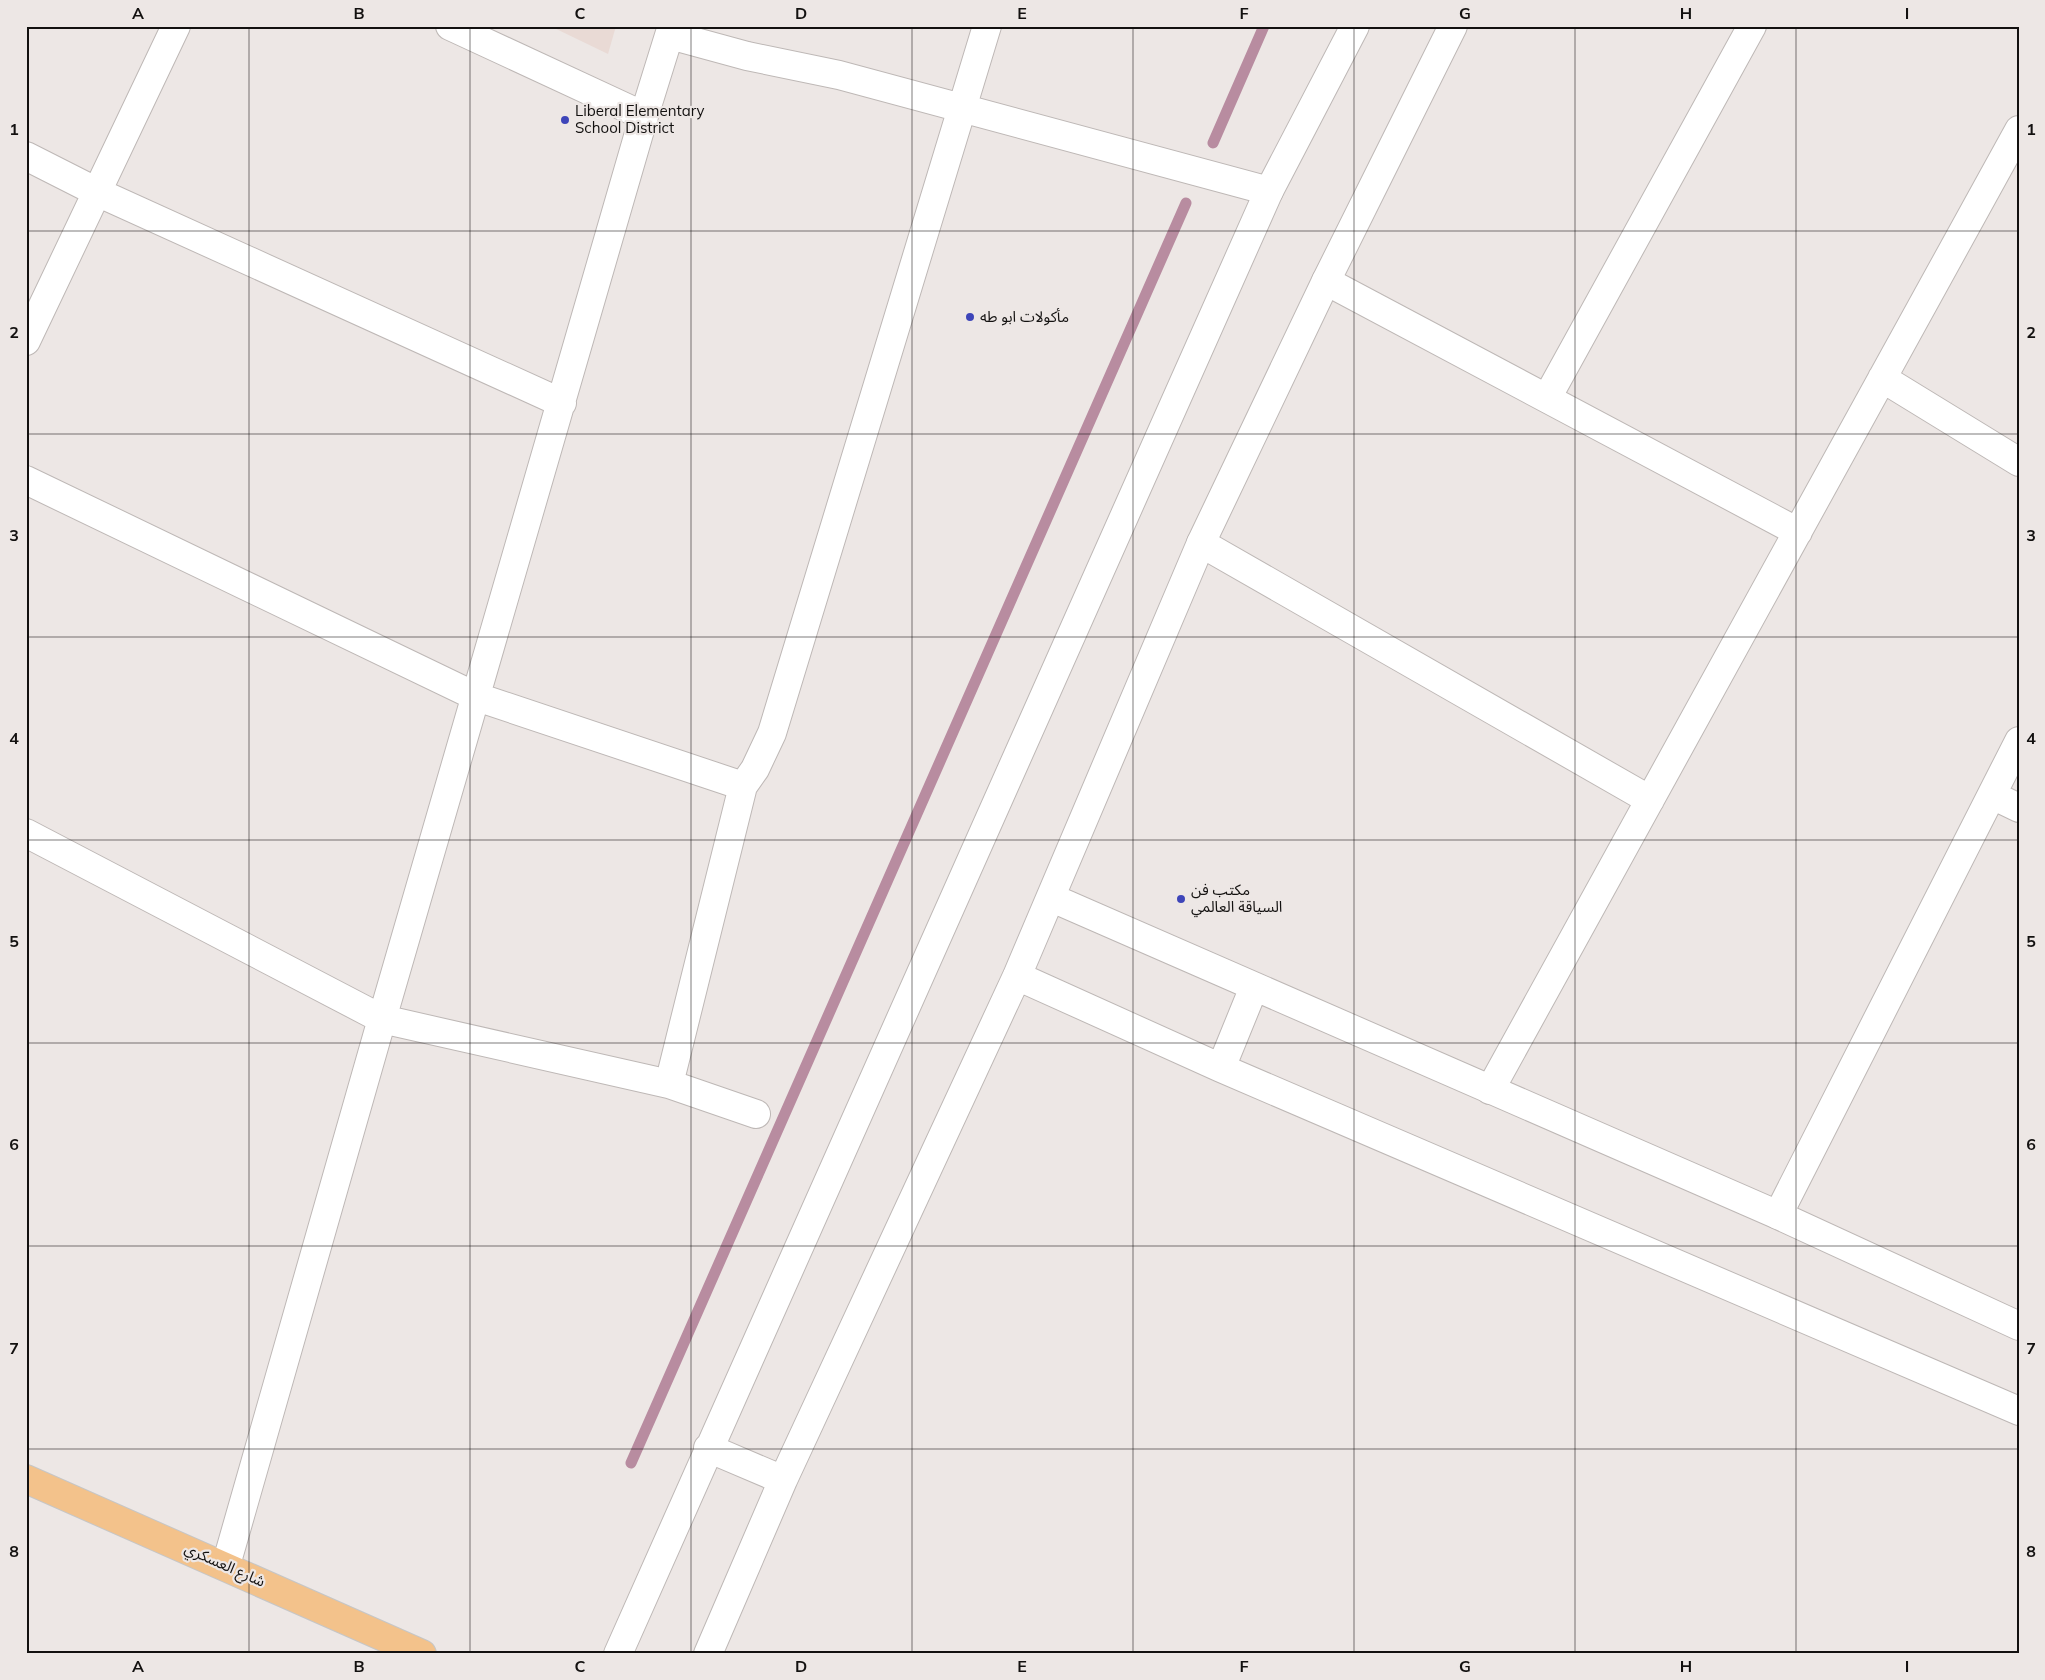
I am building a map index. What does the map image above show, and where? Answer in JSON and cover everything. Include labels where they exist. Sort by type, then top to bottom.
[{"type":"main road","name":"شارع العسكري","points":[[26,1479],[226,1565],[422,1654]]},
{"type":"street","points":[[26,341],[176,26]]},
{"type":"street","points":[[450,26],[644,116]]},
{"type":"street","points":[[669,1084],[743,786],[755,769],[772,733],[986,26]]},
{"type":"street","points":[[618,1654],[1268,191],[1355,26]]},
{"type":"street","points":[[708,1654],[783,1480],[1052,898],[1201,543],[1326,282],[1453,26]]},
{"type":"street","points":[[1547,398],[1752,26]]},
{"type":"street","points":[[226,1565],[382,1019],[477,697],[644,116],[671,31],[747,56],[839,75],[1268,191]]},
{"type":"street","points":[[1490,1090],[2019,130]]},
{"type":"street","points":[[26,156],[97,192],[562,403]]},
{"type":"street","points":[[1326,282],[1798,532]]},
{"type":"street","points":[[1882,378],[2019,462]]},
{"type":"street","points":[[26,480],[477,697],[743,786]]},
{"type":"street","points":[[1201,543],[1650,800]]},
{"type":"street","points":[[1778,1215],[2019,741]]},
{"type":"street","points":[[1992,794],[2019,808]]},
{"type":"street","points":[[26,833],[382,1019],[669,1084],[756,1114]]},
{"type":"street","points":[[1052,898],[1778,1215],[2019,1326]]},
{"type":"street","points":[[1017,976],[1221,1068],[2019,1411]]},
{"type":"street","points":[[1221,1068],[1254,987]]},
{"type":"street","points":[[708,1448],[783,1480]]},
{"type":"shaded area","points":[[550,26],[616,26],[608,54]]},
{"type":"waterway","points":[[1213,143],[1264,26]]},
{"type":"waterway","points":[[631,1463],[1186,203]]},
{"type":"place","name":"Liberal Elementary School District","points":[[565,120]]},
{"type":"place","name":"مأكولات ابو طه","points":[[970,317]]},
{"type":"place","name":"مكتب فن السياقة العالمي","points":[[1181,899]]}]
